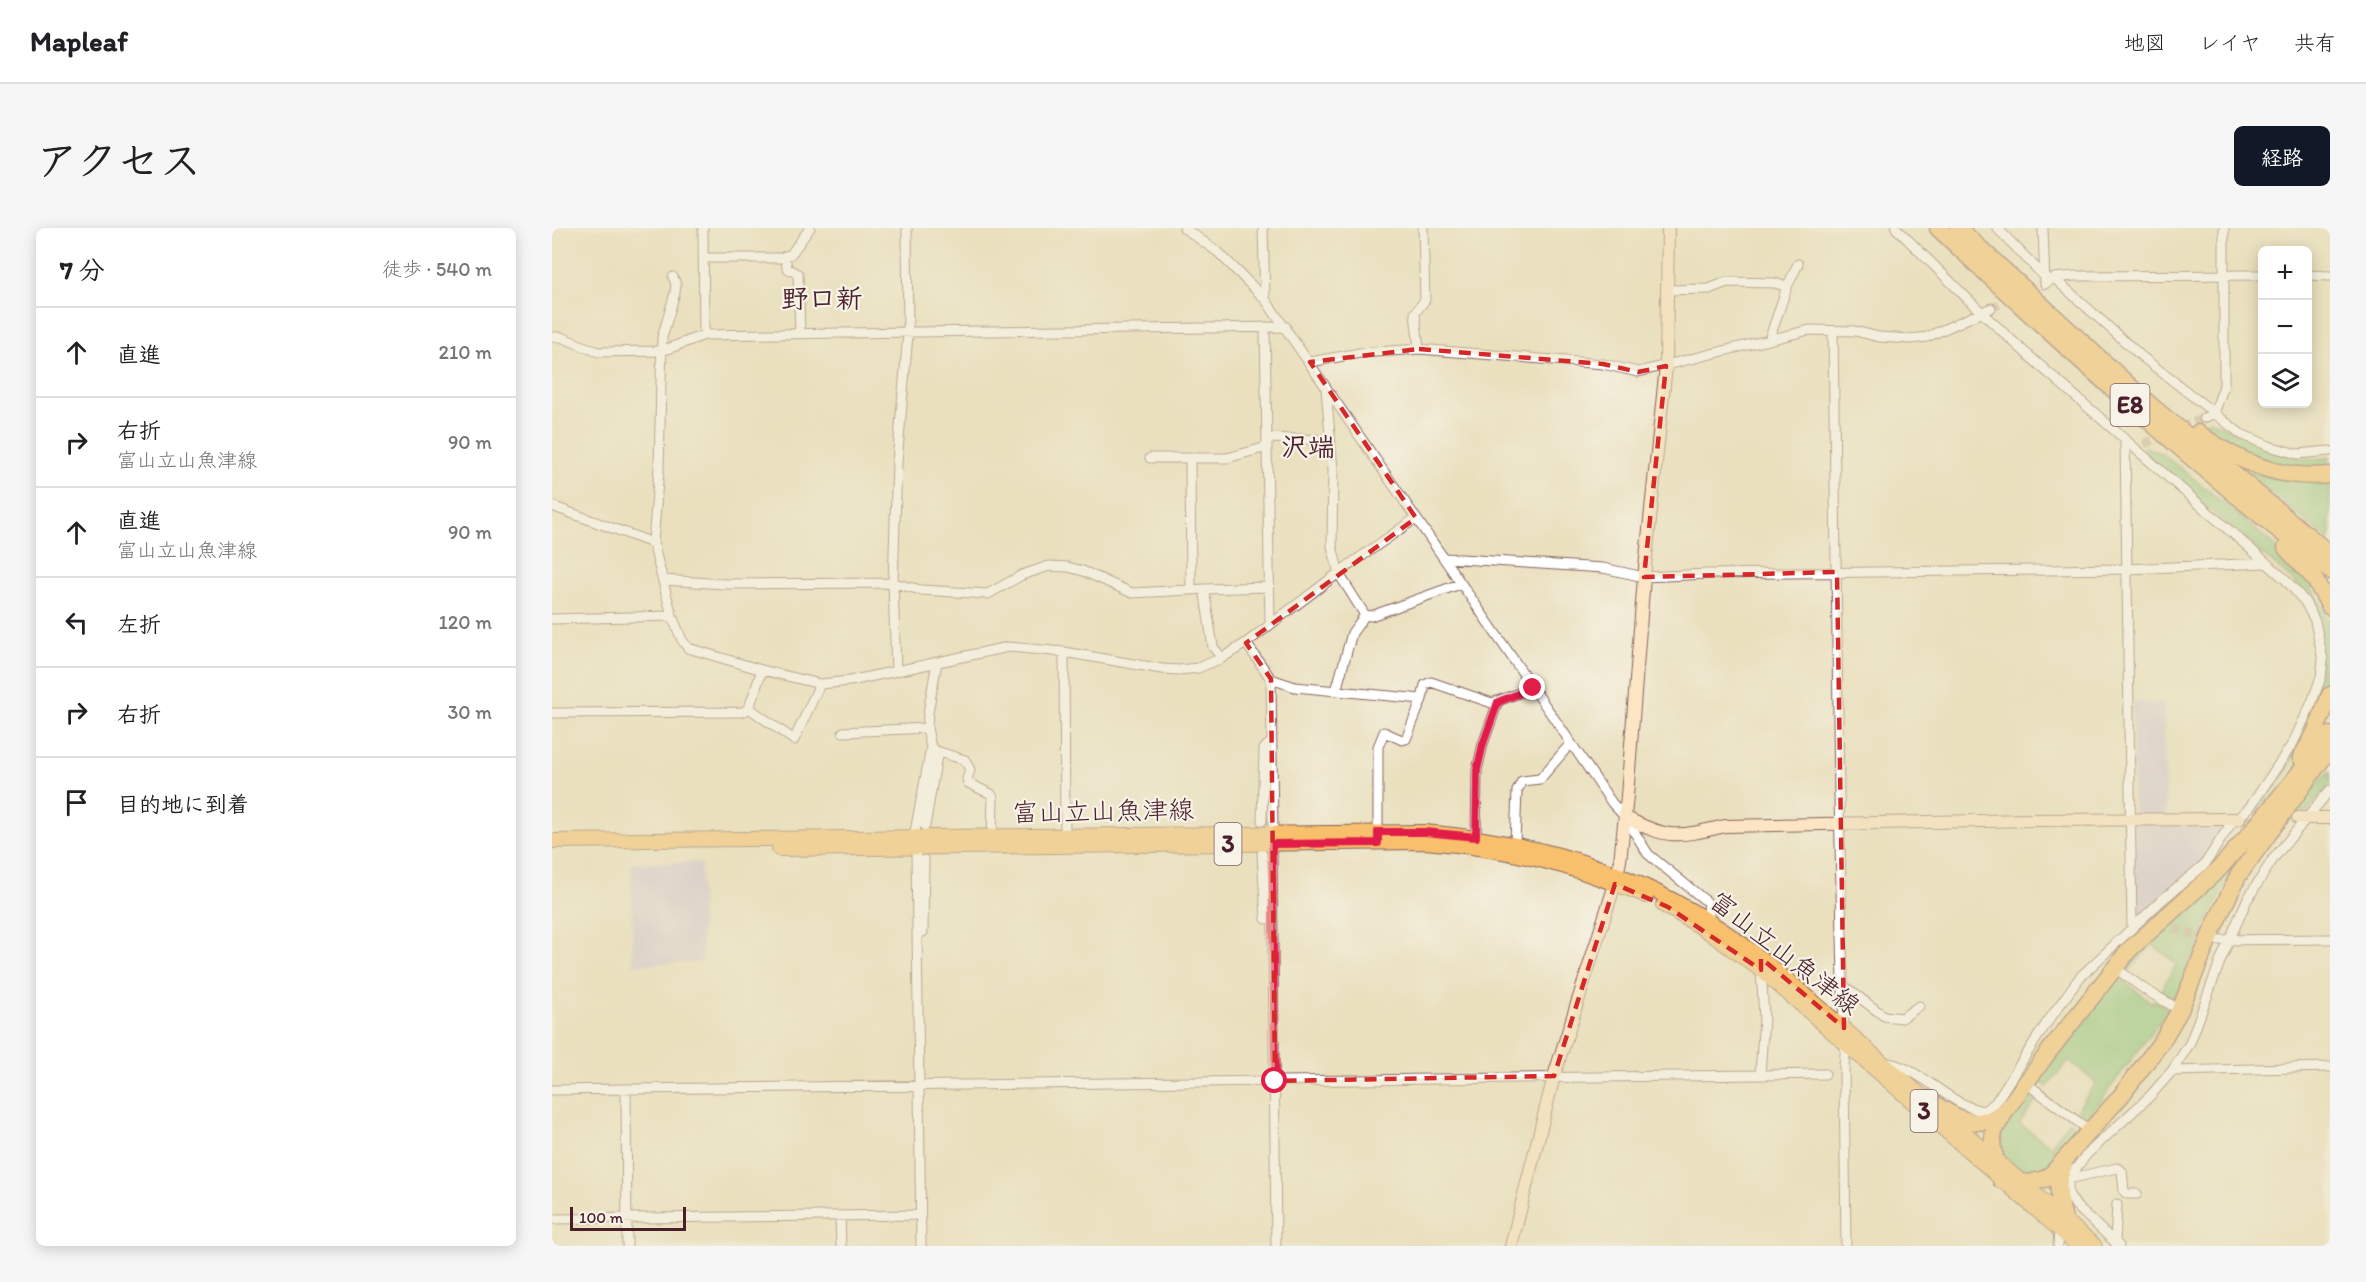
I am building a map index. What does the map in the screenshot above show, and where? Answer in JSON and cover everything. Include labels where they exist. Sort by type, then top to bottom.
[{"type":"highway","name":"E8","points":[[1938,228],[2134,408],[2330,571]]},
{"type":"highway","name":"E8","points":[[1958,228],[2063,327],[2204,451],[2330,554]]},
{"type":"highway","points":[[2063,327],[2193,430],[2232,456],[2259,468],[2290,475],[2330,475]]},
{"type":"highway","points":[[2134,408],[2153,429],[2300,561],[2324,593],[2330,607]]},
{"type":"highway","points":[[2330,694],[2314,735],[2271,818],[2229,893],[2180,1010],[2162,1041],[2120,1097],[2054,1173],[2042,1181],[2001,1180],[1992,1138],[2006,1110],[2114,967],[2144,935],[2219,869],[2271,818],[2330,764]]},
{"type":"highway","points":[[2271,818],[2330,735]]},
{"type":"highway","points":[[2271,818],[2330,748]]},
{"type":"highway","points":[[1927,1099],[1968,1123],[1989,1121],[2006,1110]]},
{"type":"highway","points":[[2061,1224],[2057,1183],[2065,1161]]},
{"type":"main road","name":"富山立山魚津線","points":[[552,848],[918,849],[1378,837],[1425,832],[1515,843],[1571,857],[1616,878],[1670,898],[1710,921],[1844,1028],[1996,1159],[2022,1182],[2078,1246]]},
{"type":"main road","name":"富山立山魚津線","points":[[552,841],[918,849],[992,837],[1065,835],[1272,838]]},
{"type":"main road","name":"富山立山魚津線","points":[[1378,837],[1473,846],[1576,868],[1616,878],[1668,907],[1761,964],[1846,1044],[2001,1180],[2095,1246]]},
{"type":"street","points":[[703,228],[704,335]]},
{"type":"street","points":[[704,258],[781,258],[791,254],[810,228]]},
{"type":"street","points":[[896,670],[892,583],[897,462],[908,334],[906,228]]},
{"type":"street","points":[[1184,228],[1218,252],[1265,299],[1445,558],[1460,584],[1570,744],[1612,803],[1625,817],[1638,841],[1648,854],[1707,902],[1710,921]]},
{"type":"street","points":[[1263,228],[1265,299]]},
{"type":"street","points":[[1419,349],[1416,313],[1425,300],[1423,228]]},
{"type":"street","points":[[1511,1246],[1554,1076],[1616,878],[1625,817],[1644,577],[1666,366],[1668,228]]},
{"type":"street","points":[[1882,1062],[1900,1064],[1913,1071],[1967,1108],[1983,1111],[1995,1103],[2046,1024],[2080,977],[2205,864],[2230,825],[2250,807],[2293,743],[2313,702],[2321,677],[2323,660],[2315,621],[2305,602],[2285,579],[2134,449],[1981,312],[1896,228]]},
{"type":"street","points":[[1997,228],[2043,275]]},
{"type":"street","points":[[2043,228],[2045,284],[2054,278],[2074,276],[2258,275]]},
{"type":"street","points":[[2204,418],[2214,412],[2224,386],[2224,228]]},
{"type":"street","points":[[785,256],[787,268],[798,274],[800,334]]},
{"type":"street","points":[[1769,340],[1787,287],[1798,264]]},
{"type":"street","points":[[2312,275],[2330,276]]},
{"type":"street","points":[[673,277],[676,284],[675,292],[662,338],[659,468],[653,543],[672,616],[688,648],[820,684],[850,681],[1008,647],[1064,652],[1162,669],[1198,668],[1222,658],[1246,643],[1416,518]]},
{"type":"street","points":[[2054,278],[2141,356],[2241,434],[2296,454],[2330,451]]},
{"type":"street","points":[[1667,290],[1709,289],[1727,282],[1775,283],[1787,287]]},
{"type":"street","points":[[1310,362],[1360,353],[1419,349],[1603,364],[1638,372],[1809,330],[1855,331],[1879,337],[1911,339],[1927,337],[1990,308]]},
{"type":"street","points":[[552,337],[561,337],[598,352],[662,351],[704,335],[908,334],[1286,327]]},
{"type":"street","points":[[1265,328],[1269,624]]},
{"type":"street","points":[[1833,331],[1844,1028]]},
{"type":"street","points":[[1326,388],[1333,469],[1332,546],[1339,574],[1365,615],[1371,616],[1460,584]]},
{"type":"street","points":[[1150,458],[1227,458],[1267,442],[1329,440]]},
{"type":"street","points":[[2125,440],[2132,928]]},
{"type":"street","points":[[2134,449],[2144,444]]},
{"type":"street","points":[[1190,458],[1191,590]]},
{"type":"street","points":[[552,506],[653,543]]},
{"type":"street","points":[[1445,558],[1603,568],[1644,577],[1708,574],[2126,569],[2266,563]]},
{"type":"street","points":[[664,580],[724,584],[892,583],[921,590],[988,594],[1022,575],[1048,566],[1068,567],[1083,571],[1132,593],[1269,587]]},
{"type":"street","points":[[1204,589],[1213,647],[1222,658]]},
{"type":"street","points":[[1336,691],[1352,633],[1365,615]]},
{"type":"street","points":[[552,619],[672,616]]},
{"type":"street","points":[[1246,643],[1271,679],[1276,1246]]},
{"type":"street","points":[[1064,652],[1065,835]]},
{"type":"street","points":[[925,826],[934,749],[927,728],[937,662]]},
{"type":"street","points":[[552,713],[743,712],[749,708],[762,670]]},
{"type":"street","points":[[1271,679],[1295,687],[1422,699]]},
{"type":"street","points":[[1378,837],[1378,747],[1384,732],[1402,740],[1406,739],[1422,699],[1425,685],[1431,682],[1492,703],[1533,688]]},
{"type":"street","points":[[749,708],[794,740],[820,684]]},
{"type":"street","points":[[1476,837],[1477,770],[1483,744],[1498,702]]},
{"type":"street","points":[[843,732],[927,728]]},
{"type":"street","points":[[1262,821],[1264,749],[1271,742]]},
{"type":"street","points":[[1515,843],[1517,791],[1522,781],[1540,779],[1570,744]]},
{"type":"street","points":[[934,749],[965,760],[970,770],[968,783],[991,794],[992,837]]},
{"type":"street","points":[[921,1246],[918,849],[934,749]]},
{"type":"street","points":[[2117,1244],[2076,1206],[2068,1193],[2068,1179],[2086,1155],[2150,1096],[2172,1071],[2190,1043],[2230,939],[2252,892],[2303,818],[2330,790]]},
{"type":"street","points":[[1625,817],[1665,835],[1725,826],[2239,819]]},
{"type":"street","points":[[2303,818],[2330,818]]},
{"type":"street","points":[[917,947],[922,943],[918,849]]},
{"type":"street","points":[[1262,854],[1267,927],[1272,935]]},
{"type":"street","points":[[2216,940],[2330,939]]},
{"type":"street","points":[[1760,1075],[1764,1017],[1761,964]]},
{"type":"street","points":[[2114,967],[2180,1010]]},
{"type":"street","points":[[1844,986],[1884,1016],[1902,1018],[1919,1006]]},
{"type":"street","points":[[1846,1044],[1844,1066],[1846,1246]]},
{"type":"street","points":[[2172,1071],[2330,1067]]},
{"type":"street","points":[[552,1090],[1825,1074]]},
{"type":"street","points":[[2026,1083],[2089,1130]]},
{"type":"street","points":[[627,1089],[627,1246]]},
{"type":"street","points":[[2068,1179],[2117,1168],[2122,1171],[2124,1191],[2127,1194],[2137,1194]]},
{"type":"street","points":[[2117,1204],[2117,1244]]},
{"type":"street","points":[[552,1219],[920,1215]]},
{"type":"street","points":[[840,1216],[841,1246]]},
{"type":"street","points":[[2058,1246],[2061,1224]]},
{"type":"highlighted area","points":[[1419,349],[1603,364],[1638,372],[1666,366],[1644,577],[1837,572],[1844,1028],[1761,958],[1761,970],[1668,907],[1615,884],[1554,1076],[1275,1081],[1271,679],[1246,643],[1416,518],[1310,362]]},
{"type":"shaded area","points":[[2132,702],[2164,703],[2166,824],[2226,827],[2205,861],[2134,920]]},
{"type":"shaded area","points":[[701,862],[702,962],[633,965],[631,863]]},
{"type":"green space","points":[[2209,420],[2285,453],[2316,459],[2330,457],[2330,467],[2288,469],[2230,447],[2204,423]]},
{"type":"green space","points":[[2145,447],[2162,454],[2174,463],[2289,558],[2300,570],[2327,619],[2330,634],[2328,659],[2317,708],[2297,754],[2284,776],[2254,815],[2250,812],[2289,755],[2320,672],[2316,613],[2303,591],[2287,575],[2141,452]]},
{"type":"green space","points":[[2242,470],[2274,478],[2330,479],[2330,541]]},
{"type":"green space","points":[[2330,771],[2330,784],[2308,812],[2292,813],[2303,798]]},
{"type":"green space","points":[[2242,853],[2209,918],[2191,965],[2174,999],[2160,992],[2177,964],[2152,944],[2128,972],[2123,966]]},
{"type":"green space","points":[[2115,974],[2152,1003],[2154,1000],[2169,1009],[2087,1119],[2077,1110],[2096,1083],[2069,1060],[2047,1087],[2038,1079]]},
{"type":"green space","points":[[2027,1091],[2038,1098],[2019,1124],[2051,1146],[2069,1121],[2079,1129],[2052,1165],[2029,1178],[1999,1151],[2004,1117]]},
{"type":"tunnel","points":[[1991,308],[2045,284]]},
{"type":"tunnel","points":[[2144,444],[2204,418]]},
{"type":"tunnel","points":[[2239,819],[2298,818]]},
{"type":"tunnel","points":[[2148,918],[2181,931],[2211,939]]},
{"type":"district","name":"野口新","points":[[822,299]]},
{"type":"district","name":"沢端","points":[[1308,447]]},
{"type":"route","points":[[1275,1081],[1272,844],[1378,843],[1378,832],[1425,832],[1476,837],[1477,770],[1483,744],[1498,702],[1533,688]]}]
